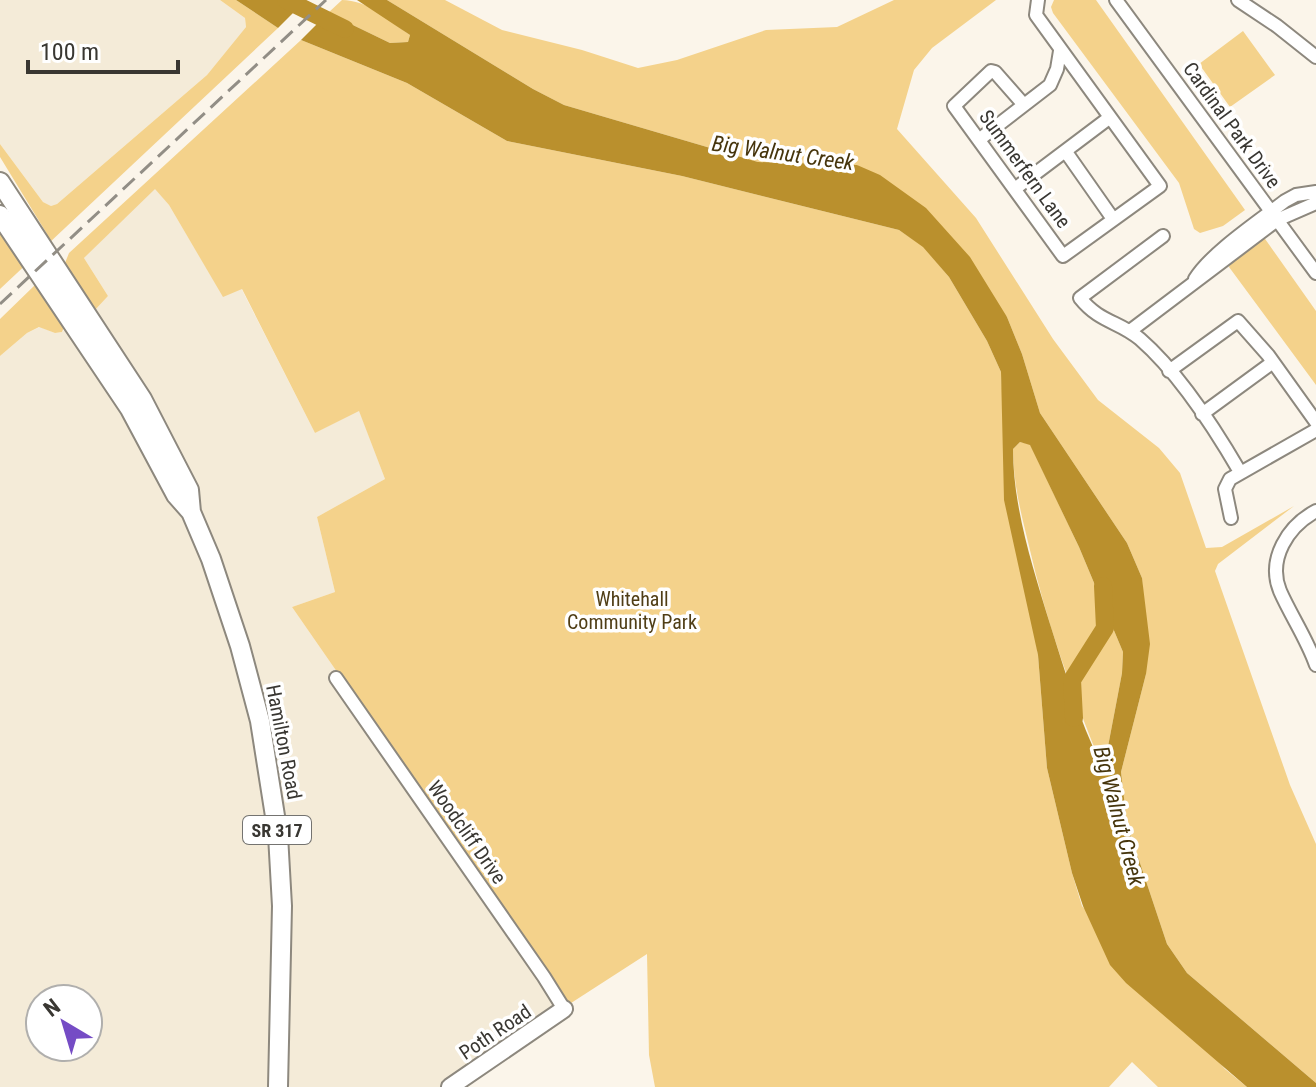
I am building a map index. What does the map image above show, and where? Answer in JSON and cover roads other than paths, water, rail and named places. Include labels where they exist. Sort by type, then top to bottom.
[{"type":"main road","name":"Hamilton Road","points":[[0,182],[142,399],[189,490],[191,512],[211,559],[246,668],[267,763],[278,835],[282,906],[278,1087]]},
{"type":"main road","name":"Hamilton Road","points":[[0,215],[106,371],[144,433],[176,495],[191,512]]},
{"type":"street","points":[[1038,0],[1036,15],[1160,186],[1113,219],[1066,152]]},
{"type":"street","name":"Cardinal Park Drive","points":[[1116,0],[1316,273]]},
{"type":"street","points":[[1238,0],[1316,57]]},
{"type":"street","points":[[980,139],[1050,85],[1060,51]]},
{"type":"street","name":"Summerfern Lane","points":[[1024,105],[991,71],[954,106],[1063,256],[1113,219]]},
{"type":"street","points":[[1016,188],[1109,118]]},
{"type":"street","points":[[1130,331],[1190,288],[1201,270],[1222,250],[1274,216],[1296,195],[1316,192]]},
{"type":"street","points":[[1274,216],[1316,203]]},
{"type":"street","points":[[1163,236],[1080,298],[1099,318],[1130,331],[1142,341],[1202,414],[1240,472]]},
{"type":"street","points":[[1169,371],[1238,321],[1273,362],[1316,422]]},
{"type":"street","points":[[1202,414],[1273,362]]},
{"type":"street","points":[[1231,518],[1226,484],[1240,472],[1316,430]]},
{"type":"street","points":[[1316,511],[1293,528],[1280,551],[1277,567],[1279,588],[1316,665]]},
{"type":"street","name":"Woodcliff Drive","points":[[336,678],[564,1009]]},
{"type":"street","name":"Poth Road","points":[[450,1087],[564,1009]]},
{"type":"water","points":[[236,0],[302,0],[305,1],[278,28]]},
{"type":"water","points":[[357,0],[387,0],[564,105],[758,162],[857,165],[880,175],[926,208],[970,257],[1007,317],[1040,413],[1127,543],[1142,578],[1150,644],[1146,674],[1121,772],[1127,824],[1167,944],[1187,973],[1316,1083],[1316,1087],[1247,1087],[1126,983],[1110,965],[1083,906],[1047,768],[1038,655],[1004,500],[1001,372],[987,341],[949,277],[923,247],[899,230],[682,176],[507,141],[407,83],[301,40],[328,13],[390,43],[408,42],[410,35]],"holes":[[[1020,442],[1030,445],[1079,547],[1123,652],[1106,757],[1101,764],[1073,695],[1025,538],[1016,493],[1013,449]]]},
{"type":"waterway","name":"Big Walnut Creek","points":[[286,0],[345,29]]},
{"type":"waterway","name":"Big Walnut Creek","points":[[1074,718],[1072,680],[1105,628],[1103,586]]},
{"type":"railway","points":[[0,304],[326,0]]},
{"type":"park label","name":"Whitehall Community Park","points":[[632,610]]}]
